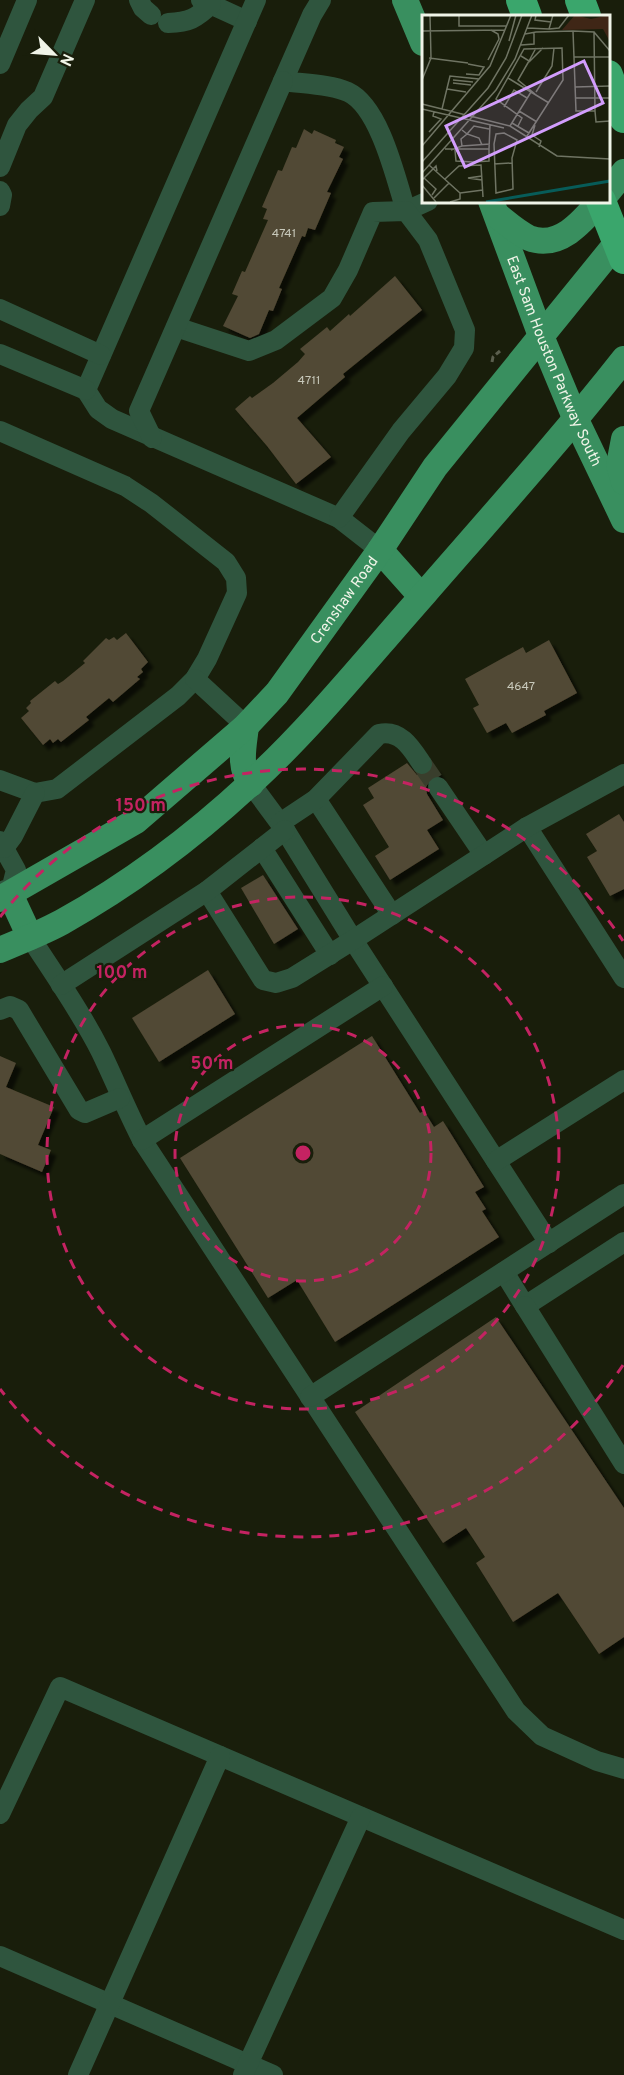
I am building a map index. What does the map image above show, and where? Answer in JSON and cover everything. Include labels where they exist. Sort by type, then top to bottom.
[{"type":"highway","points":[[521,0],[527,15]]},
{"type":"highway","points":[[580,0],[586,15]]},
{"type":"highway","points":[[609,78],[624,118]]},
{"type":"highway","points":[[600,202],[624,259]]},
{"type":"main road","points":[[405,0],[422,41]]},
{"type":"main road","points":[[609,191],[624,172]]},
{"type":"main road","points":[[494,209],[528,237],[547,242],[562,237],[584,220],[599,202]]},
{"type":"main road","name":"East Sam Houston Parkway South","points":[[494,209],[541,336],[576,420],[624,520]]},
{"type":"main road","name":"Crenshaw Road","points":[[4,893],[136,822],[246,726],[283,686],[380,550],[435,467],[624,234]]},
{"type":"main road","points":[[0,950],[61,922],[118,887],[185,840],[251,784],[295,740],[422,596],[576,420],[624,359]]},
{"type":"main road","points":[[624,439],[619,465],[624,482]]},
{"type":"main road","points":[[380,550],[422,596]]},
{"type":"main road","points":[[246,726],[242,766],[251,784]]},
{"type":"main road","points":[[4,893],[30,937]]},
{"type":"lane","points":[[0,64],[27,0]]},
{"type":"lane","points":[[0,166],[17,125],[43,97],[85,0]]},
{"type":"lane","points":[[86,390],[256,0]]},
{"type":"lane","points":[[152,438],[139,411],[312,15],[321,0]]},
{"type":"lane","points":[[153,13],[183,22],[198,17],[206,2],[247,21]]},
{"type":"lane","points":[[283,81],[349,93],[373,115],[406,211],[428,240],[465,330],[464,348],[447,375],[401,431],[339,518]]},
{"type":"lane","points":[[0,191],[2,195],[0,206]]},
{"type":"lane","points":[[176,327],[249,351],[276,340],[332,298],[348,270],[373,212],[406,211],[426,202]]},
{"type":"lane","points":[[0,309],[101,355]]},
{"type":"lane","points":[[0,354],[86,390],[98,409],[112,419],[339,518],[380,550]]},
{"type":"lane","points":[[0,431],[125,486],[151,503],[226,562],[236,578],[237,592],[207,659],[195,679],[178,696],[57,789],[35,793],[0,780]]},
{"type":"lane","points":[[195,679],[246,726]]},
{"type":"lane","points":[[61,985],[207,891],[262,848],[316,799],[379,734],[387,732],[404,739],[422,764]]},
{"type":"lane","points":[[207,891],[263,980],[276,983],[292,978],[330,955],[527,827],[624,774]]},
{"type":"lane","points":[[251,784],[283,827],[382,986],[549,1243]]},
{"type":"lane","points":[[438,787],[484,855]]},
{"type":"lane","points":[[4,893],[16,870],[2,844],[13,836],[35,793]]},
{"type":"lane","points":[[316,799],[392,915]]},
{"type":"lane","points":[[527,827],[624,978]]},
{"type":"lane","points":[[262,848],[330,955]]},
{"type":"lane","points":[[30,937],[100,1051],[120,1098],[142,1140],[516,1711],[542,1736],[597,1761],[624,1769]]},
{"type":"lane","points":[[142,1140],[382,986]]},
{"type":"lane","points":[[0,1010],[10,1006],[19,1010],[79,1110],[85,1113],[120,1098]]},
{"type":"lane","points":[[496,1161],[624,1080]]},
{"type":"lane","points":[[310,1397],[624,1194]]},
{"type":"lane","points":[[525,1306],[624,1242]]},
{"type":"lane","points":[[504,1272],[624,1464]]},
{"type":"lane","points":[[0,1814],[60,1687],[624,1930]]},
{"type":"lane","points":[[78,2075],[220,1756]]},
{"type":"lane","points":[[245,2069],[361,1817]]},
{"type":"lane","points":[[0,1956],[109,2003],[245,2069],[273,2075]]},
{"type":"building","points":[[304,129],[312,134],[314,130],[336,140],[335,143],[344,147],[339,157],[343,159],[327,192],[331,193],[315,230],[308,228],[305,237],[302,236],[279,288],[282,289],[273,311],[269,310],[259,334],[250,338],[223,326],[238,296],[232,294],[242,271],[245,272],[268,220],[263,219],[267,209],[262,207],[278,170],[282,171],[292,147],[296,148]]},
{"type":"building","points":[[395,276],[422,310],[343,374],[345,377],[297,418],[331,457],[296,484],[235,409],[250,396],[252,398],[273,383],[298,362],[305,354],[300,349],[327,327],[330,331],[349,314],[350,316]]},
{"type":"building","points":[[126,633],[148,662],[141,669],[143,672],[137,677],[140,679],[113,702],[109,698],[86,717],[89,720],[61,742],[58,739],[53,743],[50,739],[43,745],[21,718],[29,711],[26,708],[31,703],[30,701],[55,681],[58,684],[63,681],[85,663],[83,661],[106,638],[109,640],[114,637],[117,640]]},
{"type":"building","points":[[549,640],[577,693],[544,711],[546,715],[512,733],[506,723],[487,733],[473,708],[479,705],[465,679],[523,647],[526,653]]},
{"type":"building","points":[[407,763],[417,775],[428,774],[434,766],[440,775],[431,777],[426,787],[427,794],[443,820],[427,830],[439,849],[390,880],[375,856],[389,847],[363,805],[374,798],[368,788]]},
{"type":"building","points":[[619,814],[624,822],[624,889],[610,896],[587,857],[597,851],[586,834]]},
{"type":"building","points":[[263,875],[298,929],[274,944],[241,888]]},
{"type":"building","points":[[208,970],[235,1014],[159,1062],[132,1018]]},
{"type":"building","points":[[372,1036],[420,1113],[424,1111],[434,1127],[443,1121],[484,1187],[475,1192],[486,1209],[482,1211],[499,1237],[335,1342],[297,1280],[268,1298],[180,1158]]},
{"type":"building","points":[[0,1056],[16,1063],[6,1087],[54,1107],[38,1145],[51,1150],[42,1172],[0,1154]]},
{"type":"building","points":[[496,1317],[624,1508],[624,1637],[599,1654],[558,1593],[513,1622],[476,1563],[485,1557],[466,1528],[443,1543],[355,1412]]},
{"type":"tunnel","points":[[422,764],[438,787]]}]
